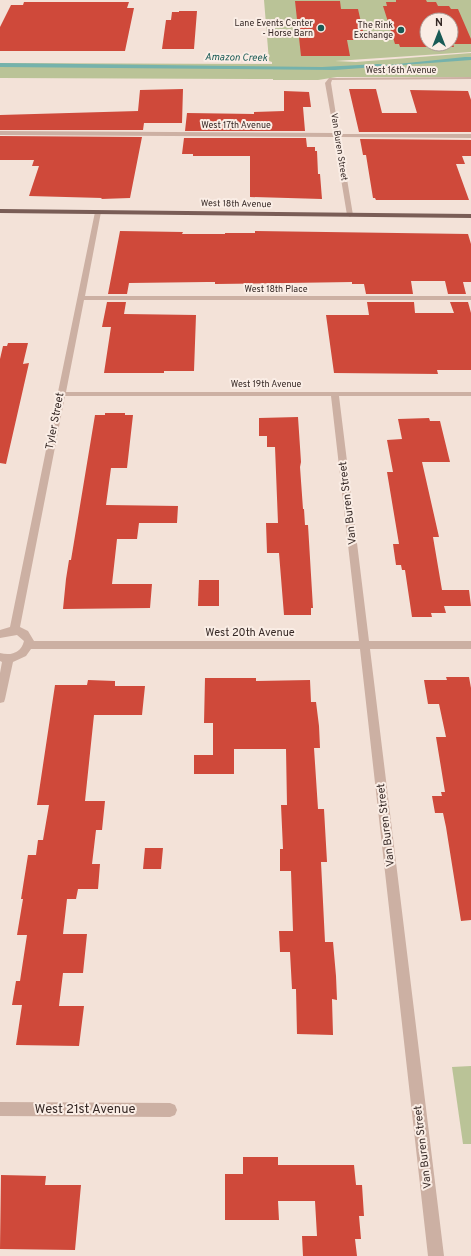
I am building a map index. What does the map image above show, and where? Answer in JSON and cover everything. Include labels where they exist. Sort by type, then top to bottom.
[{"type":"main road","name":"West 18th Avenue","points":[[0,211],[471,216]]},
{"type":"street","name":"West 16th Avenue","points":[[331,79],[471,78]]},
{"type":"street","name":"Van Buren Street","points":[[331,79],[328,83],[350,215]]},
{"type":"street","name":"West 17th Avenue","points":[[0,133],[471,136]]},
{"type":"street","name":"Tyler Street","points":[[14,630],[60,394],[98,212]]},
{"type":"street","name":"West 18th Place","points":[[80,298],[471,298]]},
{"type":"street","name":"West 19th Avenue","points":[[60,394],[471,394]]},
{"type":"street","name":"Van Buren Street","points":[[335,394],[436,1256]]},
{"type":"street","points":[[0,634],[14,630],[25,634],[28,638],[29,644],[21,655],[4,658],[0,699]]},
{"type":"street","name":"West 20th Avenue","points":[[29,644],[471,645]]},
{"type":"street","name":"West 21st Avenue","points":[[0,1109],[170,1110]]},
{"type":"green space","points":[[264,0],[471,0],[471,52],[335,61],[356,62],[471,53],[471,77],[337,77],[318,80],[0,78],[0,63],[272,64],[272,62],[269,61]]},
{"type":"green space","points":[[471,1066],[471,1144],[463,1144],[452,1067]]},
{"type":"water","points":[[471,57],[471,60],[335,70],[0,67],[0,63],[322,67],[378,64],[388,65]]},
{"type":"building","points":[[396,0],[426,0],[427,2],[436,2],[438,6],[449,6],[451,9],[458,9],[471,39],[471,44],[459,44],[459,12],[419,12],[419,47],[400,47],[399,44],[395,44],[383,6],[387,6],[386,2],[396,2]]},
{"type":"building","name":"Lane Events Center - Horse Barn","points":[[295,1],[340,1],[341,9],[358,9],[365,40],[347,40],[350,56],[301,56]]},
{"type":"building","points":[[24,2],[129,2],[127,8],[134,8],[125,51],[0,51],[0,27],[11,5],[23,5]]},
{"type":"building","points":[[197,11],[194,49],[162,49],[166,20],[171,20],[172,12]]},
{"type":"building","points":[[183,89],[182,123],[144,123],[143,130],[0,130],[0,115],[138,111],[140,90]]},
{"type":"building","points":[[349,89],[376,89],[382,113],[417,113],[410,90],[468,91],[471,100],[471,132],[359,132]]},
{"type":"building","points":[[284,91],[309,92],[311,107],[303,107],[305,131],[185,131],[187,113],[254,114],[254,112],[284,111]]},
{"type":"building","points":[[0,136],[142,137],[130,198],[101,199],[102,198],[29,196],[39,166],[32,166],[34,160],[0,160]]},
{"type":"building","points":[[184,138],[306,138],[307,147],[315,147],[315,151],[317,151],[318,174],[320,174],[322,199],[250,197],[250,156],[193,156],[193,154],[182,154]]},
{"type":"building","points":[[360,139],[471,140],[471,156],[462,156],[465,164],[456,164],[469,200],[376,200],[373,198],[366,155],[363,155]]},
{"type":"building","points":[[120,231],[183,232],[182,234],[255,233],[255,231],[468,234],[471,244],[471,282],[463,282],[466,294],[448,294],[445,281],[411,281],[413,294],[366,294],[364,284],[352,284],[352,282],[215,284],[215,282],[207,282],[129,283],[127,294],[108,294]]},
{"type":"building","points":[[107,302],[126,302],[124,314],[196,315],[194,371],[164,371],[164,373],[104,373],[111,327],[102,327]]},
{"type":"building","points":[[367,302],[414,302],[415,313],[454,313],[450,302],[468,302],[471,313],[471,370],[437,370],[438,374],[334,373],[326,315],[369,315]]},
{"type":"building","points":[[8,343],[28,343],[23,364],[29,363],[6,464],[0,463],[0,359],[3,346],[7,346]]},
{"type":"building","points":[[105,413],[125,413],[125,415],[133,415],[127,468],[111,468],[106,505],[178,506],[177,523],[139,523],[137,539],[117,539],[112,584],[152,584],[150,608],[63,609],[69,560],[71,560],[95,415],[105,415]]},
{"type":"building","points":[[298,417],[303,509],[305,525],[308,525],[313,608],[311,608],[311,615],[284,615],[279,553],[267,553],[266,523],[278,523],[275,447],[267,447],[267,436],[259,436],[259,418]]},
{"type":"building","points":[[429,418],[430,421],[440,421],[450,462],[422,462],[439,537],[433,537],[442,590],[469,590],[471,606],[444,606],[446,613],[431,613],[432,617],[412,617],[405,570],[402,570],[401,565],[396,565],[393,544],[399,544],[387,472],[393,472],[387,440],[402,439],[398,419]]},
{"type":"building","points":[[199,580],[219,580],[219,606],[198,606]]},
{"type":"building","points":[[446,677],[469,677],[471,688],[471,920],[461,921],[443,813],[435,813],[432,796],[442,796],[441,792],[445,792],[436,737],[446,737],[439,704],[428,704],[424,680],[447,680]]},
{"type":"building","points":[[205,678],[256,678],[256,681],[310,680],[311,702],[316,702],[319,726],[320,748],[314,748],[318,809],[324,809],[327,862],[321,862],[325,942],[333,942],[336,976],[337,1000],[332,999],[333,1035],[297,1034],[296,989],[292,989],[290,952],[280,952],[279,931],[293,931],[291,871],[280,871],[280,849],[283,849],[281,805],[287,805],[286,749],[234,749],[234,774],[194,774],[194,755],[213,755],[213,723],[204,723]]},
{"type":"building","points":[[88,680],[115,681],[115,686],[145,686],[142,715],[94,715],[85,801],[105,801],[102,830],[96,830],[92,864],[100,864],[98,889],[78,889],[76,899],[67,899],[63,934],[87,934],[83,973],[63,973],[59,1006],[84,1006],[79,1046],[16,1045],[22,1005],[12,1005],[16,981],[20,981],[27,935],[17,935],[28,855],[36,855],[38,840],[43,840],[49,805],[37,805],[55,685],[87,685]]},
{"type":"building","points":[[145,848],[163,848],[161,869],[143,869]]},
{"type":"building","points":[[243,1157],[278,1157],[278,1165],[354,1165],[356,1185],[362,1185],[364,1216],[359,1216],[361,1239],[355,1239],[357,1256],[303,1256],[302,1236],[317,1236],[315,1201],[278,1201],[279,1220],[225,1220],[225,1174],[243,1174]]},
{"type":"building","points":[[1,1175],[46,1176],[45,1185],[81,1185],[75,1250],[0,1249]]},
{"type":"place","name":"Lane Events Center - Horse Barn","points":[[321,28]]},
{"type":"place","name":"The Rink Exchange","points":[[401,30]]},
{"type":"water label","name":"Amazon Creek","points":[[236,58]]}]
